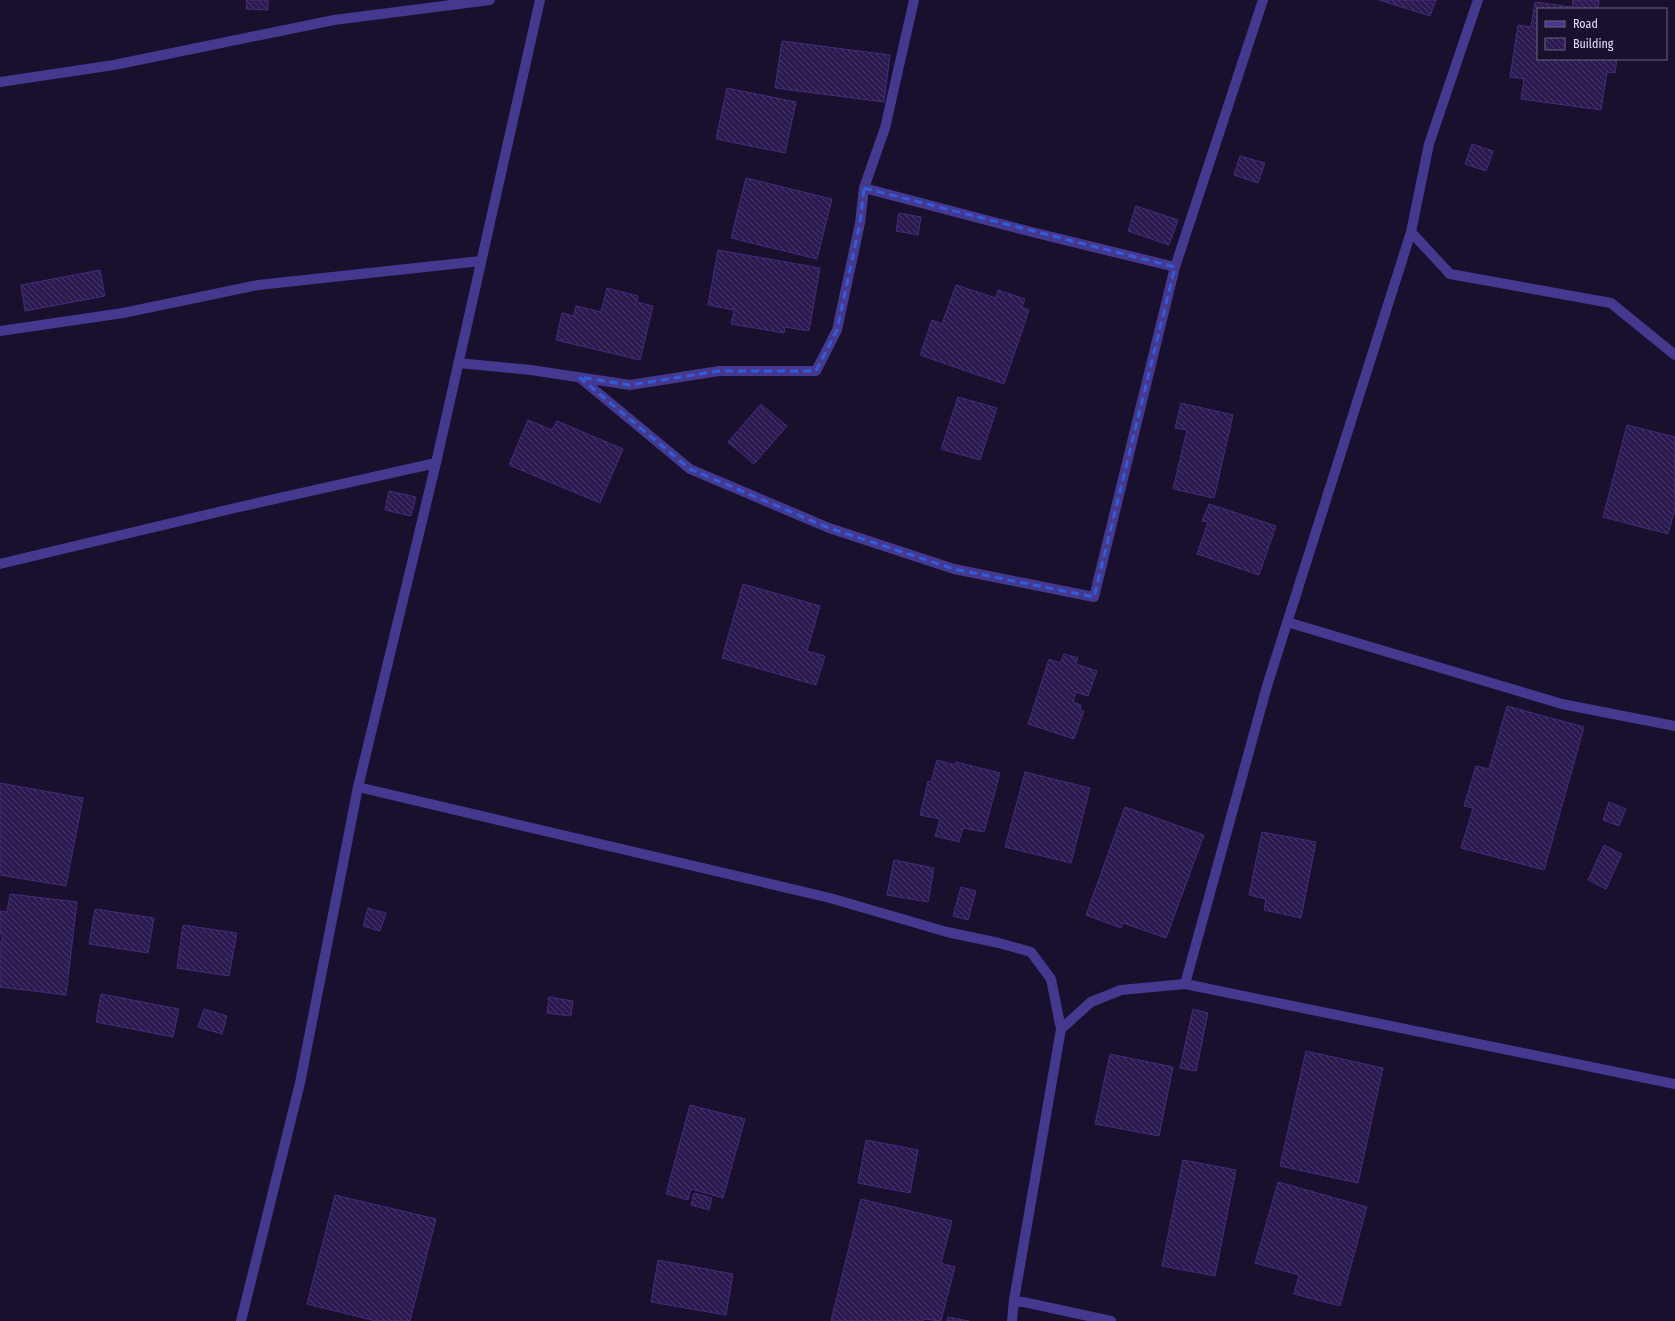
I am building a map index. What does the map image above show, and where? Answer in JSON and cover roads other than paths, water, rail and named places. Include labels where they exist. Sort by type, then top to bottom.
[{"type":"street","points":[[0,82],[114,65],[334,20],[490,0]]},
{"type":"street","points":[[241,1321],[300,1083],[358,787],[436,463],[540,0]]},
{"type":"street","points":[[458,363],[531,370],[630,385],[719,371],[816,371],[837,330],[860,223],[864,188],[885,128],[914,0]]},
{"type":"street","points":[[579,377],[690,469],[829,528],[954,569],[1094,597],[1175,267],[1263,0]]},
{"type":"street","points":[[1185,984],[1266,686],[1411,232],[1428,144],[1478,0]]},
{"type":"street","points":[[864,188],[1032,232],[1175,267]]},
{"type":"street","points":[[1411,232],[1450,274],[1611,303],[1675,355]]},
{"type":"street","points":[[0,331],[123,314],[258,285],[481,261]]},
{"type":"street","points":[[0,564],[235,508],[436,463]]},
{"type":"street","points":[[1287,622],[1562,704],[1675,726]]},
{"type":"street","points":[[358,787],[830,898],[947,932],[999,943],[1031,952],[1051,978],[1062,1029],[1014,1300],[1012,1321]]},
{"type":"street","points":[[1062,1029],[1091,1002],[1122,990],[1185,984],[1675,1084]]},
{"type":"street","points":[[1014,1300],[1112,1321]]}]
